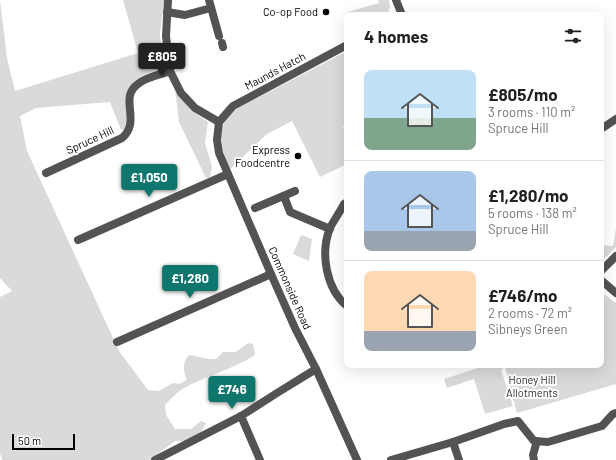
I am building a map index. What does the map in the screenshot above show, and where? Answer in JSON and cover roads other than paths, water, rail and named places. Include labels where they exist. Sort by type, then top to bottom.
[{"type":"street","points":[[168,0],[166,36],[170,71],[181,93],[194,108],[219,122]]},
{"type":"street","points":[[396,0],[401,12]]},
{"type":"street","points":[[167,12],[185,15],[210,4],[221,42]]},
{"type":"street","name":"Maunds Hatch","points":[[219,122],[233,106],[344,47]]},
{"type":"street","name":"Spruce Hill","points":[[46,173],[122,138],[126,134],[132,122],[129,102],[135,86],[146,79],[170,71]]},
{"type":"street","points":[[604,127],[616,119]]},
{"type":"street","name":"Commonside Road","points":[[219,122],[217,140],[219,153],[295,328],[316,369],[357,460]]},
{"type":"street","points":[[78,240],[228,174]]},
{"type":"street","points":[[255,208],[295,191]]},
{"type":"street","points":[[284,196],[290,212],[330,229]]},
{"type":"street","points":[[344,204],[330,229],[326,244],[326,264],[332,286],[344,304]]},
{"type":"street","points":[[604,268],[616,256]]},
{"type":"street","points":[[117,342],[271,274]]},
{"type":"street","points":[[604,283],[616,293]]},
{"type":"street","points":[[155,460],[241,416],[316,369]]},
{"type":"street","points":[[391,460],[453,442],[504,424],[518,421],[534,440],[548,442],[602,426],[613,414],[616,413]]},
{"type":"street","points":[[241,416],[260,460]]},
{"type":"street","points":[[534,460],[533,455],[538,441]]},
{"type":"street","points":[[453,442],[459,460]]},
{"type":"place","name":"Co-op Food","points":[[326,12]]},
{"type":"place","name":"Express Foodcentre","points":[[298,156]]},
{"type":"park label","name":"Honey Hill Allotments","points":[[532,386]]}]
